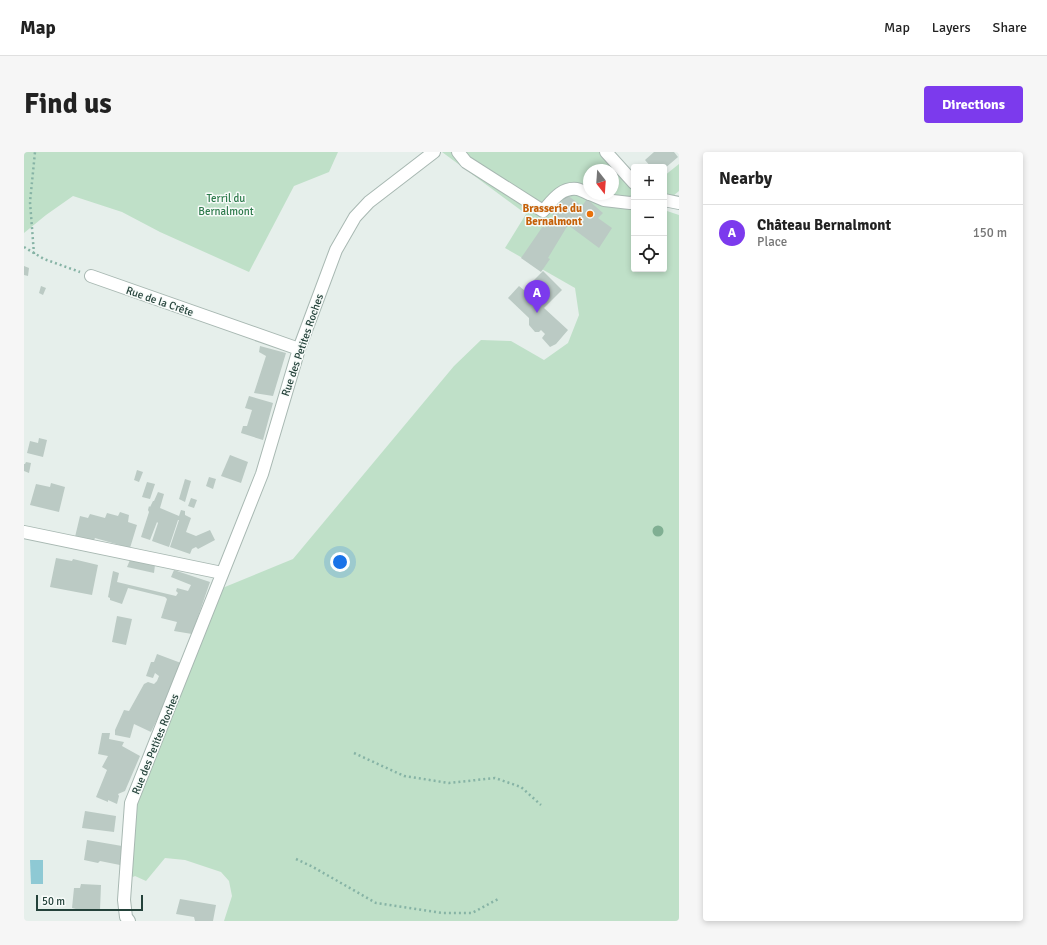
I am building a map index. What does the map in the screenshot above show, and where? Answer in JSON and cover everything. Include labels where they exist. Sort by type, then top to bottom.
[{"type":"street","name":"Rue des Petites Roches","points":[[129,921],[126,917],[124,900],[131,803],[262,474],[299,349],[336,250],[355,217],[379,194],[434,152]]},
{"type":"street","points":[[458,152],[466,162],[543,212],[560,193],[565,190],[577,189],[583,192]]},
{"type":"street","points":[[606,152],[631,180]]},
{"type":"street","points":[[604,200],[631,203]]},
{"type":"street","points":[[667,201],[679,203]]},
{"type":"street","name":"Rue de la Crête","points":[[91,276],[299,349]]},
{"type":"street","points":[[24,532],[222,573]]},
{"type":"path","points":[[34,254],[30,202],[35,152]]},
{"type":"path","points":[[24,246],[34,254],[44,259],[91,276]]},
{"type":"path","points":[[354,753],[404,776],[449,783],[496,778],[521,787],[541,805]]},
{"type":"path","points":[[296,859],[376,903],[442,913],[472,913],[500,898]]},
{"type":"green space","name":"Terril du Bernalmont","points":[[24,152],[338,152],[329,172],[294,186],[249,272],[160,232],[122,212],[73,196],[24,233]]},
{"type":"green space","points":[[442,152],[602,152],[614,164],[583,164],[583,200],[619,200],[619,170],[631,182],[631,272],[667,272],[667,211],[679,215],[679,921],[224,921],[232,896],[229,881],[221,872],[185,860],[165,858],[146,881],[135,876],[133,877],[129,873],[133,802],[220,589],[293,559],[454,366],[481,340],[511,341],[544,360],[568,343],[579,315],[575,288],[505,248],[526,214]]},
{"type":"green space","points":[[679,164],[679,191],[673,196],[667,196],[667,174]]},
{"type":"water","points":[[30,860],[43,860],[43,884],[31,884]]},
{"type":"building","points":[[654,152],[674,152],[678,157],[667,166],[667,164],[648,164],[645,160]]},
{"type":"building","points":[[567,195],[582,206],[586,200],[588,200],[603,213],[598,218],[612,228],[599,248],[568,225],[548,258],[550,259],[541,272],[521,258],[543,226],[545,228],[554,216],[552,214]]},
{"type":"building","points":[[24,266],[29,268],[28,276],[24,275]]},
{"type":"building","points":[[543,271],[562,290],[544,308],[568,330],[556,344],[550,347],[542,338],[545,334],[541,330],[539,332],[535,332],[529,325],[529,318],[508,298],[519,286],[530,295],[536,290],[530,284]]},
{"type":"building","points":[[41,286],[46,288],[43,295],[39,293]]},
{"type":"building","points":[[260,346],[286,353],[273,396],[254,393],[266,356],[259,352]]},
{"type":"building","points":[[249,396],[273,403],[263,440],[241,433],[243,426],[247,426],[252,410],[245,408]]},
{"type":"building","points":[[39,438],[47,440],[43,457],[27,453],[30,441],[38,443]]},
{"type":"building","points":[[230,455],[248,462],[241,483],[221,476]]},
{"type":"building","points":[[26,462],[31,463],[29,473],[24,471],[24,464]]},
{"type":"building","points":[[137,470],[143,472],[139,482],[134,480]]},
{"type":"building","points":[[209,477],[216,479],[213,489],[206,486]]},
{"type":"building","points":[[185,479],[191,481],[185,502],[179,499]]},
{"type":"building","points":[[147,482],[155,484],[150,499],[142,497]]},
{"type":"building","points":[[51,483],[65,487],[59,512],[30,505],[36,484],[50,487]]},
{"type":"building","points":[[158,492],[164,494],[160,508],[179,516],[181,510],[185,511],[185,515],[191,518],[186,532],[196,536],[210,530],[215,540],[198,549],[196,547],[192,549],[190,554],[170,547],[179,520],[169,547],[152,541],[158,523],[157,522],[150,540],[141,537],[149,512],[149,506],[150,507],[154,501]]},
{"type":"building","points":[[191,498],[197,500],[194,508],[188,506]]},
{"type":"building","points":[[120,512],[129,515],[128,522],[137,525],[130,548],[95,538],[94,540],[75,537],[80,516],[88,518],[90,514],[105,518],[107,513],[118,516]]},
{"type":"building","points":[[56,558],[72,561],[73,559],[98,565],[92,595],[50,587]]},
{"type":"building","points":[[130,560],[155,565],[154,573],[127,567]]},
{"type":"building","points":[[174,570],[210,582],[192,634],[174,631],[177,622],[161,618],[167,599],[165,597],[128,588],[122,604],[110,600],[108,597],[113,571],[119,573],[117,582],[176,596],[178,593],[176,591],[177,588],[188,591],[191,585],[171,577]]},
{"type":"building","points":[[117,616],[132,619],[126,645],[112,642]]},
{"type":"building","points":[[157,654],[181,663],[175,682],[151,732],[134,724],[130,738],[115,735],[115,730],[124,710],[129,711],[144,684],[148,682],[154,684],[157,681],[159,676],[155,673],[153,678],[146,676],[151,662],[154,662]]},
{"type":"building","points":[[102,733],[110,733],[109,739],[124,742],[122,746],[140,756],[125,791],[118,794],[117,804],[96,797],[107,770],[102,767],[108,756],[98,754]]},
{"type":"building","points":[[85,811],[116,816],[114,832],[82,828]]},
{"type":"building","points":[[87,840],[122,846],[120,865],[100,861],[98,863],[84,860]]},
{"type":"building","points":[[81,884],[101,885],[100,910],[80,910],[72,908],[74,888],[80,888]]},
{"type":"building","points":[[180,899],[216,905],[213,921],[195,921],[194,917],[176,914]]},
{"type":"place","name":"Brasserie du Bernalmont","points":[[590,214]]},
{"type":"place","name":"Château Bernalmont","points":[[537,313]]}]
